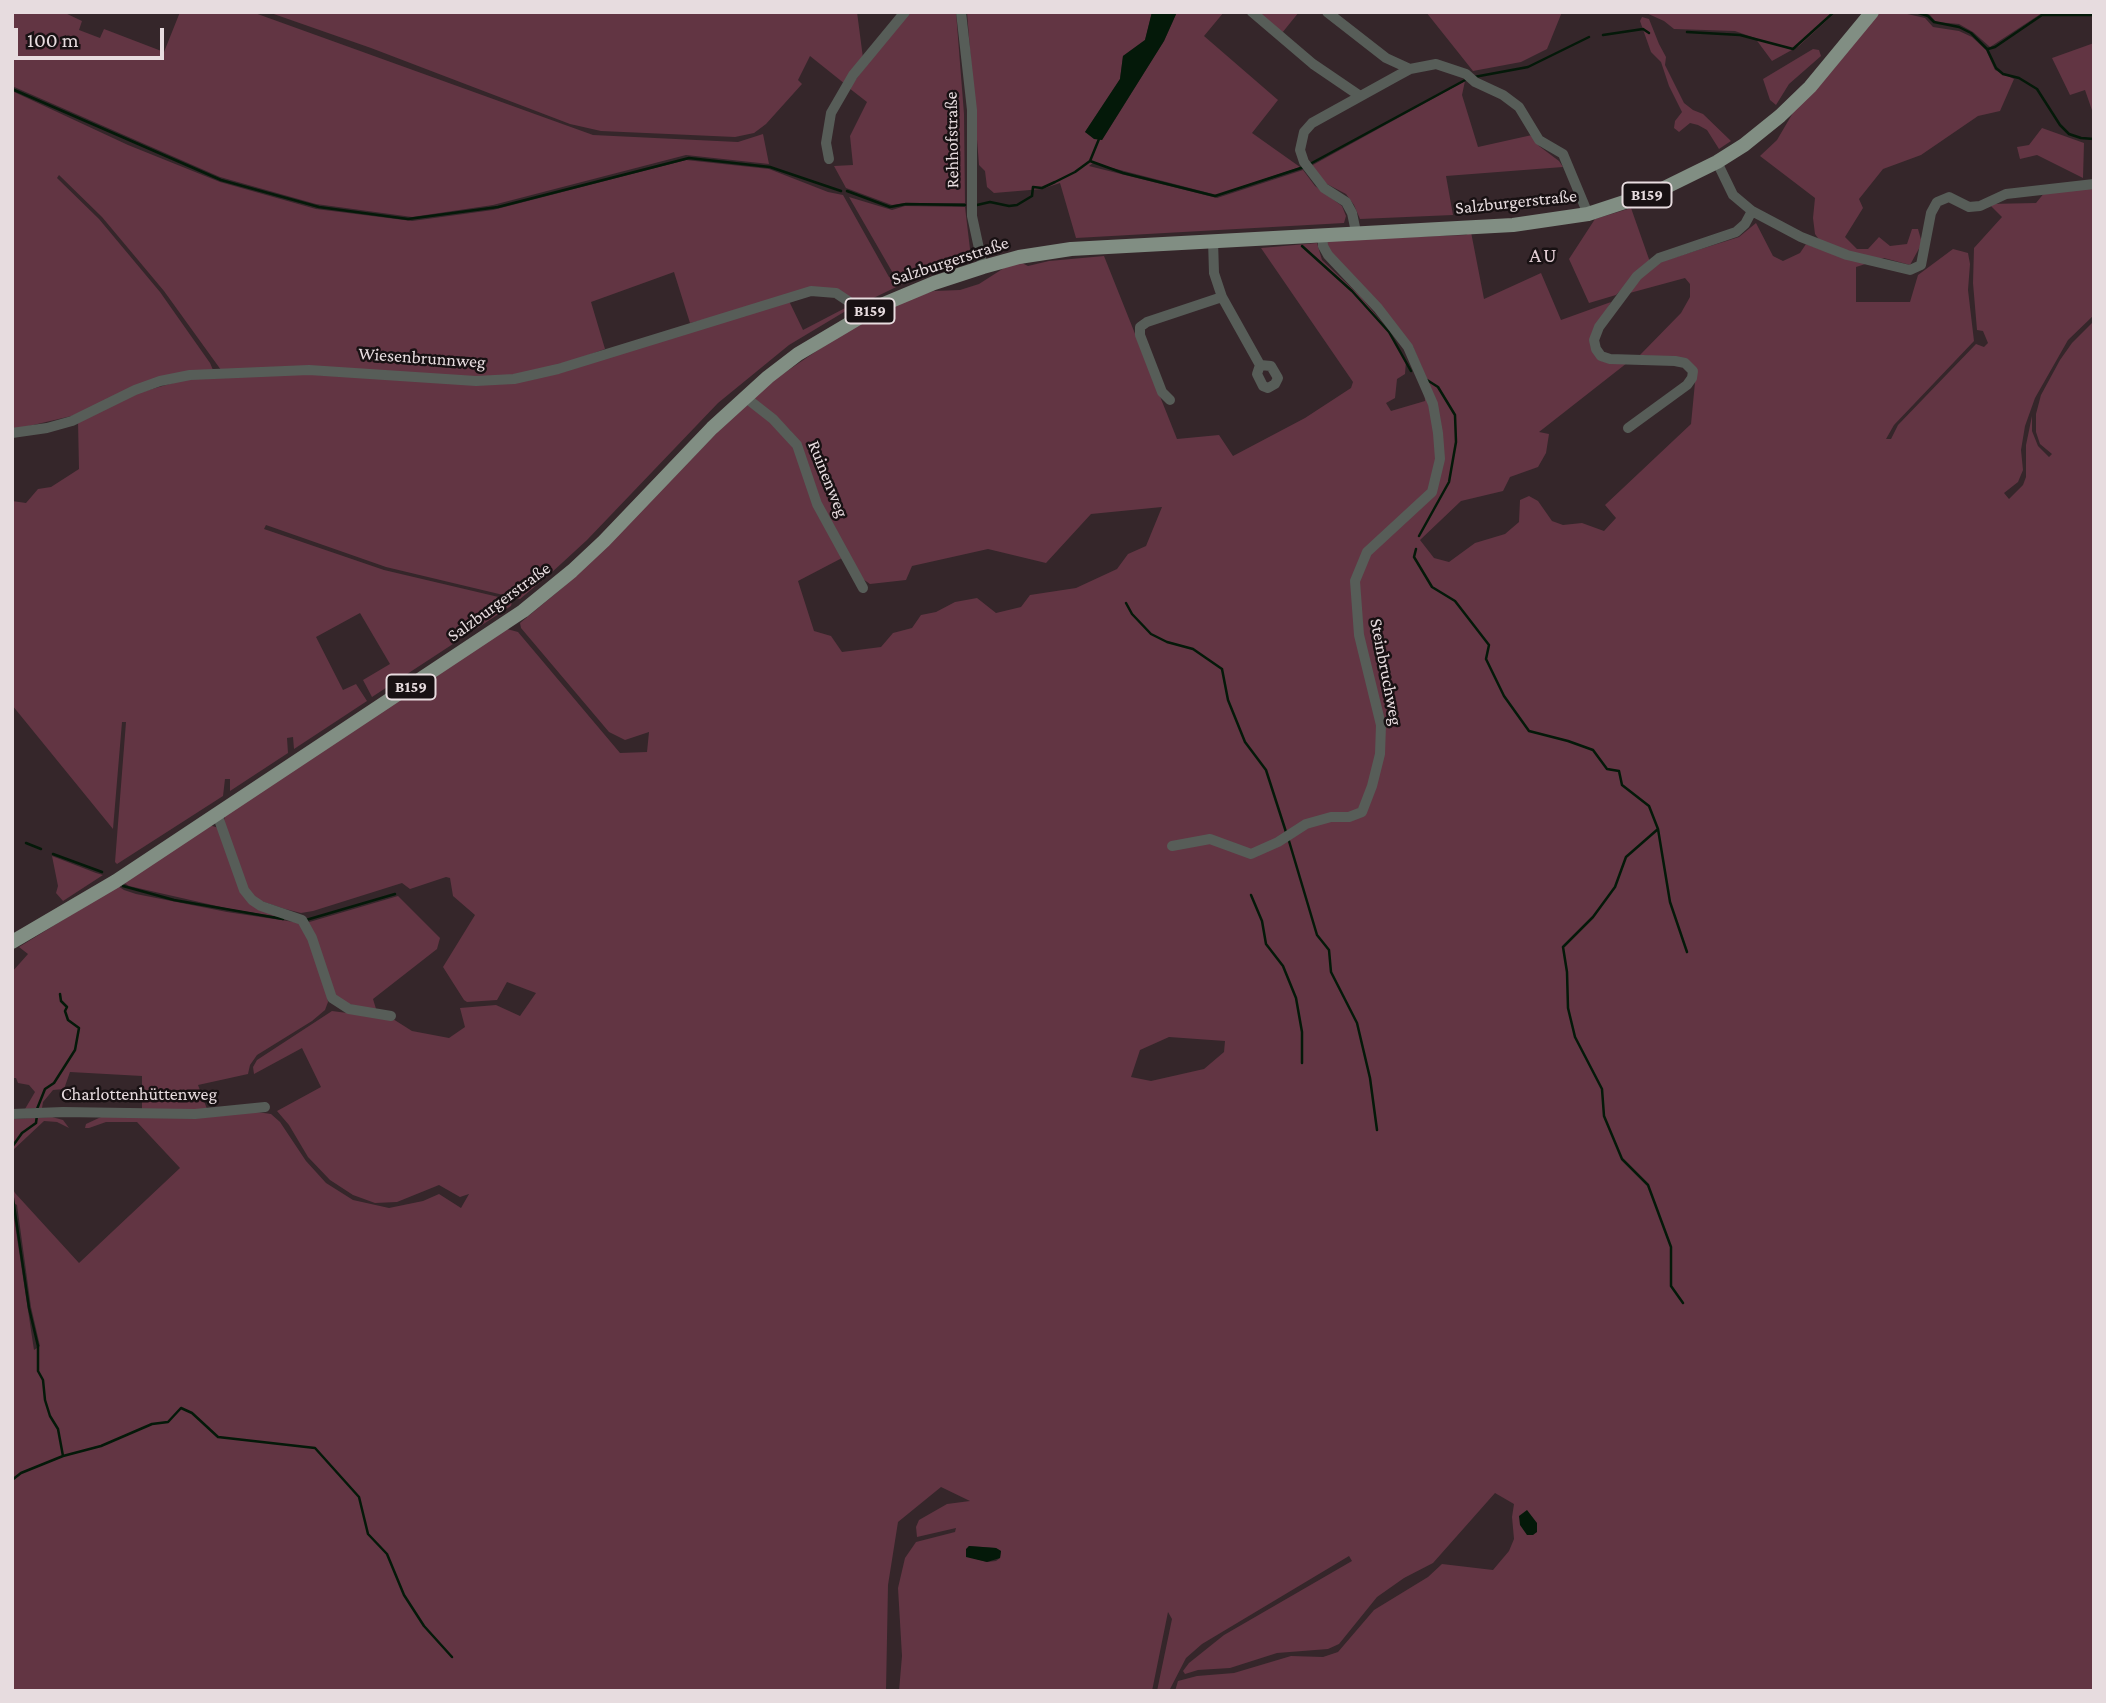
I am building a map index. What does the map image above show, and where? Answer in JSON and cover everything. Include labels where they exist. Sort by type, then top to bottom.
[{"type":"main road","name":"Salzburgerstraße","points":[[12,942],[56,919],[487,637],[540,598],[604,541],[745,397],[798,354],[859,316],[901,295],[1019,257],[1071,249],[1213,247],[1323,239],[1356,232],[1513,225],[1588,214],[1658,191],[1717,162],[1759,134],[1827,69],[1872,12]]},
{"type":"street","points":[[829,159],[826,143],[831,113],[853,75],[905,12]]},
{"type":"street","name":"Rehhofstraße","points":[[961,12],[972,110],[972,216],[983,267]]},
{"type":"street","points":[[1252,12],[1313,64],[1360,96]]},
{"type":"street","points":[[1327,12],[1386,58],[1410,69]]},
{"type":"street","points":[[1356,232],[1346,202],[1324,188],[1307,166],[1300,150],[1304,132],[1312,123],[1410,69],[1436,64],[1453,68],[1519,107],[1539,140],[1563,154],[1588,214]]},
{"type":"street","points":[[1717,162],[1733,195],[1752,211],[1801,237],[1847,255],[1915,270],[1921,265],[1931,213],[1937,202],[1949,197],[1969,207],[1980,206],[2006,194],[2094,184]]},
{"type":"street","points":[[1628,428],[1687,385],[1693,372],[1685,363],[1675,361],[1610,359],[1601,356],[1594,340],[1599,327],[1637,276],[1659,258],[1736,232],[1745,224],[1752,211]]},
{"type":"street","name":"Steinbruchweg","points":[[1172,846],[1210,839],[1251,854],[1278,842],[1306,824],[1331,817],[1349,817],[1362,812],[1373,786],[1380,754],[1381,725],[1359,635],[1355,581],[1367,552],[1432,492],[1440,459],[1438,433],[1433,404],[1408,347],[1378,308],[1335,265],[1323,239]]},
{"type":"street","points":[[1213,247],[1213,272],[1222,297],[1260,365]]},
{"type":"street","name":"Wiesenbrunnweg","points":[[12,433],[72,421],[135,390],[160,381],[190,376],[309,370],[476,381],[514,379],[558,369],[811,291],[836,293],[848,301],[859,316]]},
{"type":"street","points":[[1170,400],[1162,392],[1140,335],[1140,327],[1147,321],[1222,297]]},
{"type":"street","name":"Ruinenweg","points":[[745,397],[773,419],[797,445],[817,504],[863,588]]},
{"type":"street","points":[[217,814],[244,890],[261,906],[302,920],[312,938],[332,998],[349,1009],[391,1016]]},
{"type":"street","name":"Charlottenhüttenweg","points":[[12,1114],[195,1114],[265,1107]]},
{"type":"shaded area","points":[[12,12],[63,12],[82,21],[79,30],[100,38],[104,29],[164,52],[180,12],[252,12],[593,135],[738,142],[763,134],[769,164],[686,155],[493,205],[412,217],[316,204],[220,177],[12,86]]},
{"type":"shaded area","points":[[268,12],[857,12],[863,58],[845,84],[810,56],[798,80],[802,84],[766,124],[754,133],[735,137],[601,131],[570,124]]},
{"type":"shaded area","points":[[908,12],[956,12],[964,114],[965,203],[892,205],[846,188],[834,166],[853,165],[850,136],[867,102],[849,88]]},
{"type":"shaded area","points":[[967,12],[1152,12],[1145,40],[1123,56],[1120,79],[1085,132],[1102,140],[1164,41],[1177,12],[1224,12],[1204,36],[1278,100],[1252,133],[1300,167],[1217,195],[1093,163],[1089,166],[1217,198],[1303,170],[1315,186],[1342,206],[1346,216],[1344,223],[1076,238],[1060,183],[1042,189],[994,193],[987,187],[985,171],[979,165]]},
{"type":"shaded area","points":[[1152,12],[1177,12],[1164,41],[1102,140],[1094,139],[1085,132],[1120,79],[1123,56],[1145,40]]},
{"type":"shaded area","points":[[1258,12],[1299,12],[1282,33]]},
{"type":"shaded area","points":[[1426,12],[1562,12],[1547,49],[1521,62],[1473,71]]},
{"type":"shaded area","points":[[1644,12],[1836,12],[1799,46],[1772,61],[1755,38],[1735,31],[1674,29]]},
{"type":"shaded area","points":[[1879,12],[1903,13],[1925,18],[1933,27],[1959,31],[1972,37],[1986,50],[1995,70],[2014,79],[2000,111],[1978,116],[1921,155],[1883,169],[1859,199],[1863,208],[1845,237],[1857,249],[1868,249],[1879,237],[1890,246],[1907,244],[1912,229],[1918,229],[1922,243],[1910,265],[1884,258],[1856,267],[1856,302],[1910,302],[1918,275],[1953,249],[1968,253],[1968,290],[1974,341],[1894,425],[1886,439],[1891,439],[1898,425],[1976,344],[1984,347],[1988,343],[1983,331],[1977,330],[1973,283],[1974,248],[2002,217],[1989,204],[2036,203],[2045,192],[2094,185],[2094,315],[2068,340],[2035,398],[2025,426],[2021,450],[2023,470],[2018,482],[2004,493],[2009,499],[2023,485],[2026,477],[2026,445],[2032,416],[2032,431],[2038,446],[2049,457],[2052,454],[2040,444],[2036,432],[2036,414],[2041,395],[2072,343],[2094,321],[2094,1691],[1175,1691],[1178,1681],[1197,1676],[1234,1673],[1291,1656],[1323,1657],[1338,1652],[1374,1610],[1428,1577],[1442,1564],[1493,1570],[1509,1551],[1514,1539],[1514,1504],[1495,1493],[1433,1563],[1404,1578],[1377,1597],[1339,1644],[1328,1649],[1277,1653],[1230,1668],[1198,1670],[1185,1674],[1183,1671],[1224,1635],[1352,1561],[1349,1556],[1202,1644],[1186,1658],[1169,1691],[1157,1691],[1172,1619],[1168,1612],[1152,1691],[899,1691],[902,1656],[898,1588],[905,1558],[916,1542],[955,1532],[956,1528],[917,1537],[916,1527],[919,1520],[947,1504],[970,1501],[941,1487],[898,1522],[888,1585],[886,1691],[12,1691],[12,1205],[34,1350],[40,1346],[31,1307],[17,1205],[12,1202],[12,1187],[79,1263],[180,1168],[137,1122],[106,1122],[85,1128],[86,1124],[101,1117],[257,1112],[271,1114],[280,1122],[306,1161],[326,1183],[353,1200],[389,1208],[423,1201],[439,1194],[461,1208],[469,1194],[460,1197],[439,1185],[397,1202],[375,1203],[353,1195],[330,1180],[308,1157],[289,1125],[277,1111],[321,1087],[302,1048],[254,1074],[253,1067],[257,1060],[332,1011],[393,1019],[412,1031],[449,1038],[465,1027],[460,1008],[496,1005],[520,1016],[536,993],[507,982],[497,1000],[464,1000],[443,967],[475,915],[453,896],[450,878],[410,889],[402,883],[301,913],[258,900],[248,890],[223,826],[225,815],[507,629],[518,632],[620,753],[647,752],[649,732],[625,740],[609,732],[521,628],[520,623],[561,589],[747,405],[755,408],[783,432],[794,447],[812,498],[842,558],[798,581],[814,631],[831,636],[842,652],[881,647],[893,633],[912,628],[921,615],[936,612],[955,602],[977,598],[996,613],[1021,607],[1030,595],[1076,588],[1117,569],[1128,554],[1146,546],[1162,507],[1091,514],[1046,563],[988,549],[912,566],[906,580],[870,584],[860,577],[820,506],[808,465],[796,439],[790,430],[755,400],[755,394],[765,386],[852,327],[907,299],[934,291],[960,290],[979,284],[1004,268],[1020,262],[1028,266],[1049,261],[1104,256],[1177,439],[1219,435],[1233,456],[1305,418],[1351,388],[1353,382],[1261,248],[1317,243],[1322,260],[1361,297],[1390,332],[1406,361],[1405,374],[1397,379],[1395,398],[1386,403],[1391,411],[1425,401],[1423,371],[1413,347],[1377,302],[1331,256],[1326,245],[1327,240],[1466,235],[1471,232],[1484,299],[1541,273],[1561,320],[1611,302],[1590,339],[1591,348],[1599,360],[1627,363],[1539,432],[1549,434],[1546,453],[1538,467],[1510,477],[1503,491],[1461,501],[1420,540],[1434,558],[1449,562],[1475,543],[1505,534],[1519,522],[1520,500],[1529,496],[1538,501],[1552,521],[1563,525],[1582,523],[1604,531],[1616,518],[1605,505],[1691,424],[1696,372],[1694,366],[1685,359],[1640,355],[1681,313],[1690,297],[1690,284],[1685,278],[1626,294],[1632,285],[1660,262],[1739,237],[1756,223],[1773,256],[1783,261],[1800,253],[1806,244],[1828,252],[1815,234],[1815,198],[1760,156],[1777,140],[1794,111],[1831,72]],"holes":[[[1169,1037],[1225,1041],[1224,1052],[1204,1069],[1151,1081],[1131,1077],[1140,1050]],[[969,1546],[996,1548],[1001,1551],[1000,1558],[987,1562],[966,1556]]]},
{"type":"shaded area","points":[[1923,12],[2050,12],[2042,13],[1990,47],[1959,24],[1936,22]]},
{"type":"shaded area","points":[[1642,17],[1649,19],[1666,57],[1665,65],[1684,103],[1703,114],[1731,141],[1719,149],[1707,130],[1698,125],[1690,123],[1679,132],[1674,128],[1675,121],[1682,112],[1661,62],[1651,52],[1640,21]]},
{"type":"shaded area","points":[[2094,43],[2094,116],[2085,90],[2070,95],[2052,58]]},
{"type":"shaded area","points":[[1813,49],[1819,50],[1821,56],[1789,84],[1776,105],[1770,100],[1763,79]]},
{"type":"shaded area","points":[[1465,81],[1462,95],[1478,147],[1532,135],[1539,146],[1563,167],[1446,176],[1453,215],[1360,219],[1346,194],[1325,183],[1311,166]]},
{"type":"shaded area","points":[[12,91],[128,145],[220,182],[316,209],[412,221],[493,210],[686,160],[769,169],[828,192],[843,195],[889,277],[894,275],[849,197],[892,210],[905,206],[965,207],[970,249],[967,257],[946,263],[859,305],[832,290],[690,323],[674,272],[591,302],[605,349],[558,366],[513,376],[455,378],[221,370],[164,291],[102,217],[59,175],[57,178],[99,219],[160,292],[213,370],[179,375],[80,414],[12,430]]},
{"type":"shaded area","points":[[2042,128],[2084,143],[2083,178],[2037,155],[2020,159],[2017,147],[2029,145]]},
{"type":"shaded area","points":[[1631,208],[1650,262],[1616,295],[1589,303],[1569,259],[1595,219]]},
{"type":"shaded area","points":[[789,301],[803,330],[849,306],[849,309],[789,345],[718,403],[587,540],[520,599],[386,567],[266,525],[264,529],[384,570],[507,599],[512,602],[511,606],[372,697],[363,680],[390,664],[360,613],[316,637],[343,690],[356,684],[367,701],[294,749],[293,737],[287,738],[288,753],[230,791],[230,779],[225,779],[223,796],[117,864],[115,862],[126,722],[122,722],[113,829],[12,705],[12,501],[26,503],[38,489],[51,487],[79,469],[78,421],[131,395],[187,379],[286,373],[483,385]]},
{"type":"shaded area","points":[[209,825],[219,828],[247,900],[292,919],[230,909],[129,886],[123,882]]},
{"type":"shaded area","points":[[52,856],[103,875],[63,901],[56,893],[58,886]]},
{"type":"shaded area","points":[[118,886],[136,894],[301,923],[309,936],[326,991],[328,1002],[325,1010],[257,1055],[248,1074],[198,1085],[207,1109],[142,1110],[142,1076],[70,1072],[64,1089],[53,1090],[43,1102],[42,1108],[25,1109],[35,1092],[29,1085],[18,1083],[16,1078],[12,1078],[12,972],[28,954],[19,947]]},
{"type":"shaded area","points":[[398,896],[440,938],[437,949],[373,999],[377,1012],[338,1001],[306,923]]},
{"type":"shaded area","points":[[52,1117],[63,1120],[69,1128],[57,1122],[44,1121],[12,1151],[12,1119]]},
{"type":"shaded area","points":[[1527,1510],[1537,1523],[1537,1532],[1533,1535],[1527,1535],[1520,1525],[1519,1516]]},
{"type":"shaded area","points":[[969,1546],[996,1548],[1001,1551],[1000,1558],[987,1562],[966,1557],[966,1549]]},
{"type":"waterway","points":[[1687,32],[1740,35],[1793,49],[1834,12]]},
{"type":"waterway","points":[[1916,12],[1928,16],[1934,22],[1959,27],[1971,33],[1987,49],[1996,68],[2003,74],[2019,78],[2037,89],[2060,125],[2069,134],[2094,139]]},
{"type":"waterway","points":[[1988,49],[2042,15],[2094,15]]},
{"type":"waterway","points":[[1603,35],[1643,29],[1649,33]]},
{"type":"waterway","points":[[1474,77],[1528,67],[1589,37]]},
{"type":"waterway","points":[[1310,164],[1467,79]]},
{"type":"waterway","points":[[12,89],[221,180],[319,207],[408,219],[498,207],[689,158],[770,167],[841,191]]},
{"type":"waterway","points":[[977,205],[990,202],[1017,205],[1032,196],[1033,187],[1042,188],[1075,172],[1090,161],[1099,139]]},
{"type":"waterway","points":[[1090,161],[1123,173],[1215,196],[1304,167]]},
{"type":"waterway","points":[[847,191],[890,207],[906,204],[965,205]]},
{"type":"waterway","points":[[1302,246],[1352,291],[1389,332],[1411,371]]},
{"type":"waterway","points":[[1419,536],[1449,482],[1456,442],[1455,415],[1438,387],[1427,380]]},
{"type":"waterway","points":[[1416,549],[1414,557],[1432,587],[1455,601],[1489,645],[1486,659],[1504,696],[1529,731],[1593,750],[1607,769],[1619,771],[1622,785],[1649,806],[1658,829],[1670,902],[1687,952]]},
{"type":"waterway","points":[[1126,603],[1132,614],[1151,634],[1167,642],[1193,649],[1222,669],[1228,700],[1245,742],[1266,770],[1286,832]]},
{"type":"waterway","points":[[1658,829],[1626,857],[1615,887],[1593,917],[1563,947],[1568,1008],[1575,1037],[1602,1089],[1604,1116],[1622,1159],[1648,1185],[1671,1247],[1671,1286],[1683,1303]]},
{"type":"waterway","points":[[1289,841],[1317,935],[1329,950],[1331,972],[1357,1023],[1370,1078],[1377,1130]]},
{"type":"waterway","points":[[26,843],[41,849]]},
{"type":"waterway","points":[[53,854],[102,872]]},
{"type":"waterway","points":[[123,886],[174,900],[283,919]]},
{"type":"waterway","points":[[306,920],[395,894]]},
{"type":"waterway","points":[[1251,895],[1262,921],[1266,944],[1283,966],[1296,998],[1302,1032],[1302,1063]]},
{"type":"waterway","points":[[37,1109],[45,1089],[54,1083],[75,1050],[79,1028],[68,1020],[65,1011],[67,1007],[61,1001],[60,994]]},
{"type":"waterway","points":[[12,1147],[22,1133],[36,1123],[37,1115]]},
{"type":"waterway","points":[[12,1192],[29,1308],[38,1346],[38,1371],[43,1380],[50,1416],[58,1429],[63,1456],[21,1473],[12,1480]]},
{"type":"waterway","points":[[63,1456],[101,1446],[152,1424],[168,1422],[181,1408],[192,1413],[218,1437],[315,1448],[359,1497],[368,1534],[387,1554],[404,1595],[424,1626],[452,1657]]},
{"type":"district","name":"AU","points":[[1544,256]]}]
